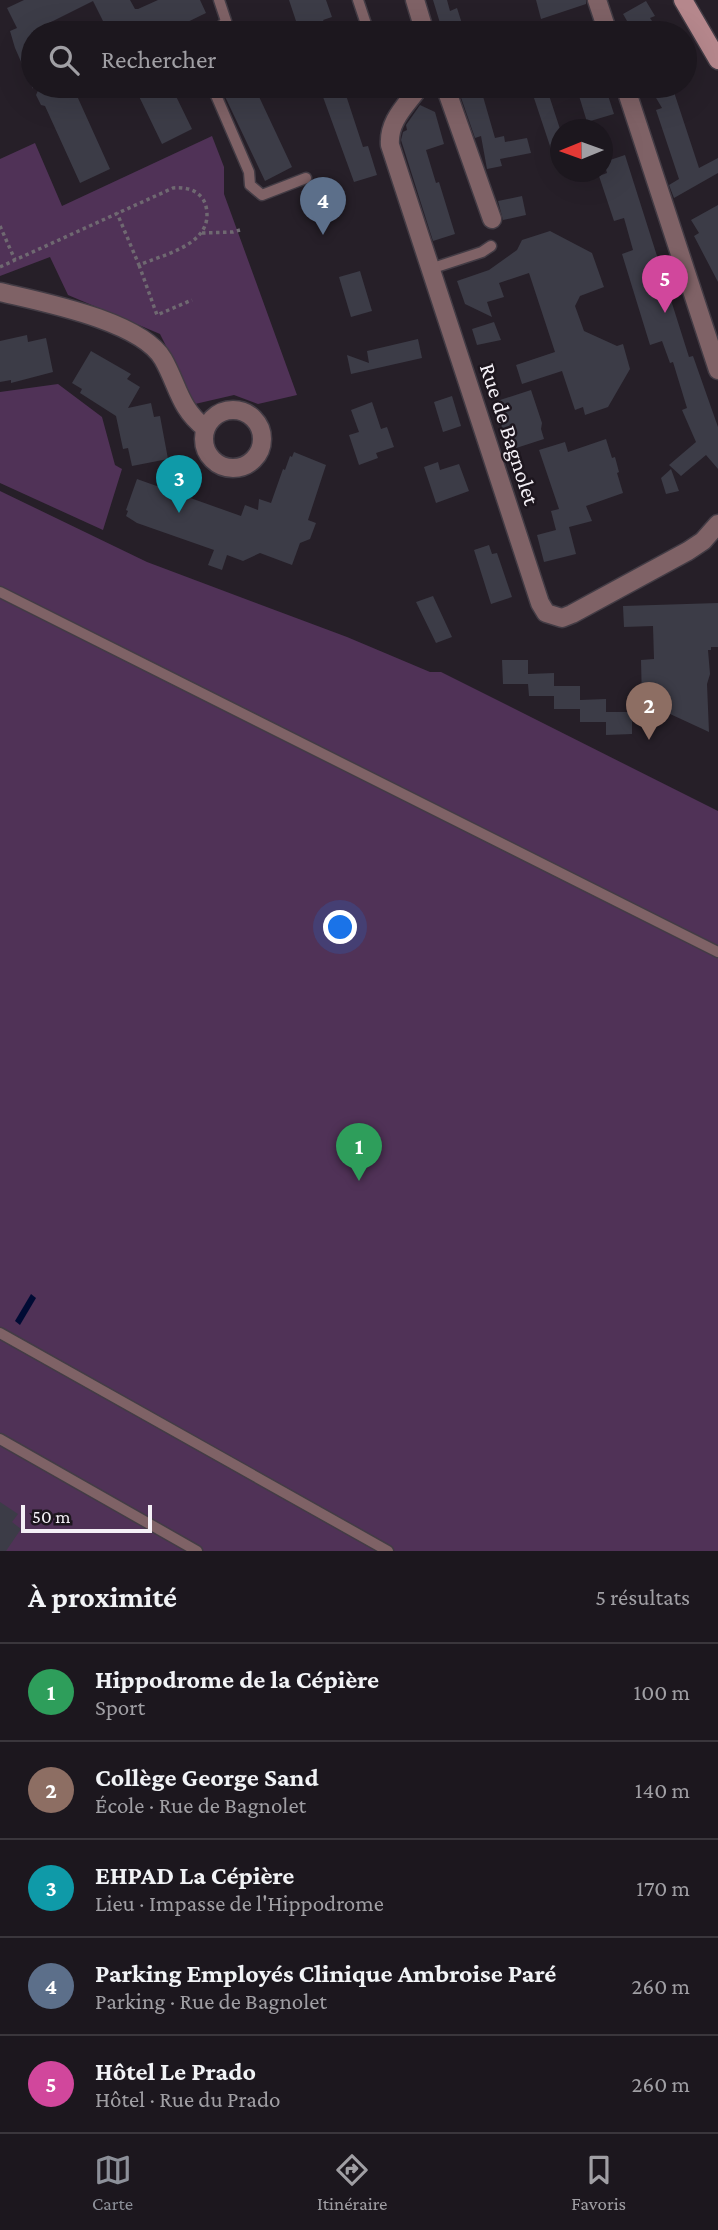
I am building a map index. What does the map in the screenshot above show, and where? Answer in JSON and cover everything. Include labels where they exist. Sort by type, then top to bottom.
[{"type":"main road","points":[[683,0],[695,21]]},
{"type":"main road","points":[[697,24],[718,60]]},
{"type":"street","points":[[415,0],[421,21]]},
{"type":"street","points":[[597,0],[604,21]]},
{"type":"street","name":"Rue de Bagnolet","points":[[406,98],[392,123],[390,145],[540,603],[546,613],[562,618],[572,614],[688,551],[703,541],[718,524]]},
{"type":"street","points":[[449,98],[492,219]]},
{"type":"street","points":[[629,98],[718,370]]},
{"type":"street","points":[[0,292],[66,307],[129,330],[151,343],[163,358],[177,392],[192,418],[205,428]]},
{"type":"lane","points":[[219,0],[226,21]]},
{"type":"lane","points":[[358,0],[365,21]]},
{"type":"lane","points":[[217,98],[249,172],[250,185],[262,195],[306,178]]},
{"type":"lane","points":[[430,269],[482,252],[491,246]]},
{"type":"lane","points":[[0,592],[718,952]]},
{"type":"lane","points":[[0,1333],[388,1551]]},
{"type":"lane","points":[[0,1439],[197,1551]]},
{"type":"path","points":[[0,268],[173,188],[194,190],[203,198],[207,208],[207,223],[202,233],[190,243],[139,265]]},
{"type":"path","points":[[117,213],[157,315],[192,300]]},
{"type":"path","points":[[0,226],[15,260]]},
{"type":"path","points":[[202,233],[240,230]]},
{"type":"shaded area","points":[[212,136],[224,167],[224,194],[297,395],[258,404],[234,395],[195,404],[160,334],[68,295],[50,257],[0,276],[0,159],[35,143],[62,206]]},
{"type":"shaded area","points":[[58,384],[102,417],[115,465],[122,469],[103,530],[0,483],[0,392]]},
{"type":"shaded area","points":[[0,491],[147,562],[347,637],[430,672],[441,672],[718,811],[718,1551],[0,1551]]},
{"type":"water","points":[[31,1294],[36,1298],[20,1325],[15,1321]]},
{"type":"building","points":[[24,0],[130,0],[135,9],[138,9],[158,0],[200,0],[206,13],[190,21],[103,21],[93,1],[53,21],[21,21],[21,62],[10,31],[17,28],[7,8]]},
{"type":"building","points":[[289,0],[326,0],[332,17],[324,21],[296,21]]},
{"type":"building","points":[[433,0],[447,0],[450,11],[457,8],[461,21],[439,21]]},
{"type":"building","points":[[536,0],[586,0],[586,4],[541,19]]},
{"type":"building","points":[[646,1],[655,16],[650,18],[652,21],[627,21],[623,14]]},
{"type":"building","points":[[38,98],[78,98],[110,169],[80,183],[45,106],[41,105]]},
{"type":"building","points":[[140,98],[177,98],[192,129],[162,144]]},
{"type":"building","points":[[226,98],[260,98],[292,167],[265,181]]},
{"type":"building","points":[[323,98],[347,98],[363,147],[368,146],[377,175],[354,182]]},
{"type":"building","points":[[461,98],[483,98],[495,138],[504,136],[505,142],[527,138],[531,153],[500,159],[502,166],[487,169],[481,136],[475,138]]},
{"type":"building","points":[[534,98],[550,98],[557,119],[550,119],[550,146]]},
{"type":"building","points":[[580,98],[609,98],[614,114],[586,119]]},
{"type":"building","points":[[656,98],[676,98],[699,168],[718,158],[718,173],[674,198],[669,185],[679,179],[656,110],[662,108]]},
{"type":"building","points":[[420,105],[435,112],[444,144],[426,150],[455,234],[433,241],[401,140],[403,132],[407,130],[406,125]]},
{"type":"building","points":[[625,155],[689,357],[693,356],[718,427],[718,469],[706,455],[681,476],[669,465],[696,442],[682,410],[687,408],[673,362],[670,363],[662,341],[650,345],[622,254],[633,250],[624,218],[614,221],[601,182],[613,182],[613,159]]},
{"type":"building","points":[[522,196],[526,215],[503,220],[498,201]]},
{"type":"building","points":[[718,205],[718,282],[694,236],[699,233],[691,220]]},
{"type":"building","points":[[550,231],[592,253],[604,287],[580,296],[575,306],[584,331],[617,346],[623,344],[630,369],[608,407],[585,415],[583,407],[575,410],[562,371],[522,384],[516,365],[555,352],[529,273],[499,283],[504,297],[487,302],[492,317],[465,304],[457,281],[489,270],[517,250],[522,240]]},
{"type":"building","points":[[360,271],[372,311],[351,317],[339,277]]},
{"type":"building","points":[[494,322],[501,340],[477,345],[472,329]]},
{"type":"building","points":[[27,335],[28,342],[46,338],[53,372],[11,383],[11,380],[0,382],[0,341]]},
{"type":"building","points":[[418,339],[422,358],[351,374],[347,355],[369,363],[367,351]]},
{"type":"building","points":[[91,351],[131,374],[127,379],[140,387],[128,408],[151,403],[154,417],[160,416],[168,459],[132,466],[128,448],[123,449],[116,416],[80,393],[82,389],[72,383]]},
{"type":"building","points":[[531,390],[542,423],[544,439],[510,450],[496,410],[500,409],[497,401]]},
{"type":"building","points":[[452,396],[461,426],[443,432],[434,402]]},
{"type":"building","points":[[372,402],[381,429],[387,427],[394,447],[376,453],[378,458],[359,465],[349,435],[359,432],[351,410]]},
{"type":"building","points":[[606,439],[612,458],[615,457],[623,493],[586,506],[592,521],[569,527],[576,554],[544,562],[537,535],[556,530],[551,511],[559,509],[539,450],[565,442],[568,452]]},
{"type":"building","points":[[294,452],[326,465],[308,520],[316,523],[310,539],[300,543],[292,565],[260,553],[243,561],[227,555],[222,570],[208,565],[214,550],[137,523],[126,516],[137,479],[241,516],[245,505],[258,510],[259,499],[271,503],[283,469],[285,470]]},
{"type":"building","points":[[438,462],[440,470],[459,464],[469,491],[436,503],[424,467]]},
{"type":"building","points":[[671,469],[679,491],[666,494],[661,478]]},
{"type":"building","points":[[489,545],[492,554],[497,553],[512,597],[491,604],[474,550]]},
{"type":"building","points":[[433,596],[452,637],[436,643],[416,602]]},
{"type":"building","points":[[718,603],[718,647],[708,650],[709,732],[642,701],[641,660],[654,659],[653,626],[624,627],[623,606]]},
{"type":"building","points":[[502,660],[528,660],[528,674],[554,673],[554,686],[580,686],[580,700],[606,699],[606,712],[632,712],[632,734],[606,735],[606,722],[580,722],[580,709],[554,709],[554,696],[529,696],[528,684],[503,684]]},
{"type":"building","points":[[0,1502],[18,1514],[12,1522],[21,1529],[6,1551],[0,1551]]},
{"type":"place","name":"Parking Employés Clinique Ambroise Paré","points":[[323,235]]},
{"type":"place","name":"Hôtel Le Prado","points":[[665,313]]},
{"type":"place","name":"EHPAD La Cépière","points":[[179,513]]},
{"type":"place","name":"Collège George Sand","points":[[649,740]]},
{"type":"place","name":"Hippodrome de la Cépière","points":[[359,1181]]}]
